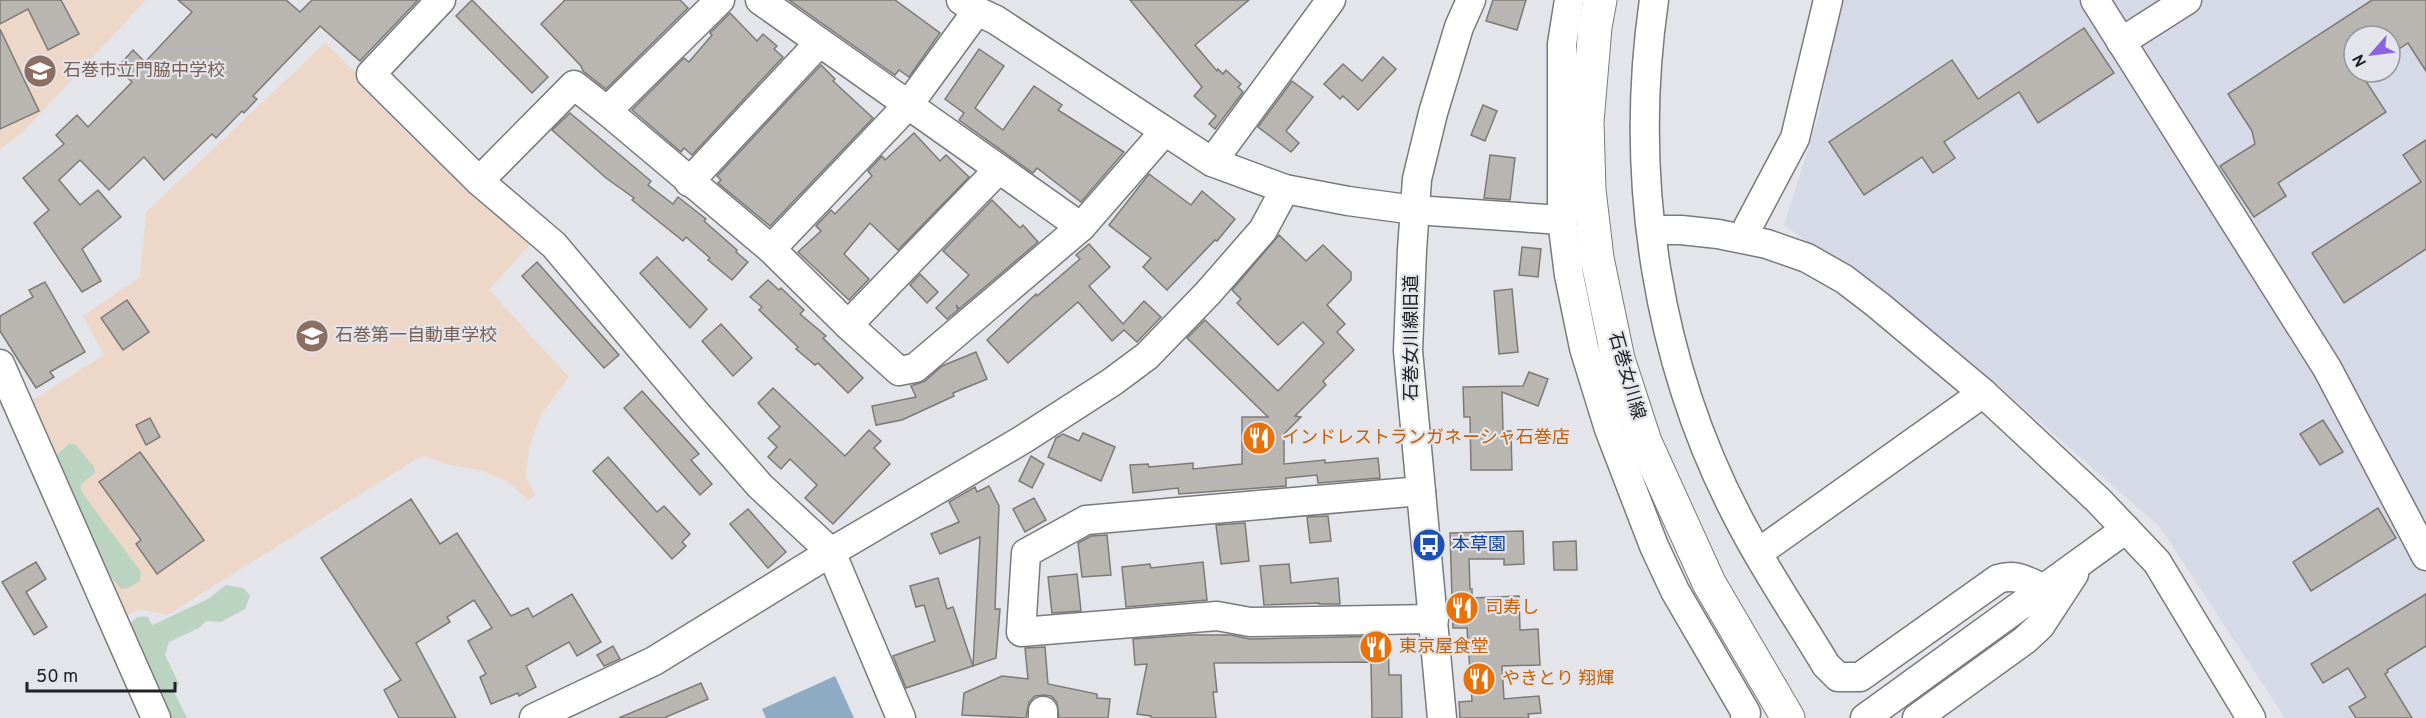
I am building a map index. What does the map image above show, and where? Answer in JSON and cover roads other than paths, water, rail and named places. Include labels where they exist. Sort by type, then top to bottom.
[{"type":"main road","name":"石巻女川線","points":[[1600,0],[1595,27],[1587,122],[1589,190],[1597,258],[1618,359],[1645,442],[1709,583],[1788,718]]},
{"type":"street","points":[[441,0],[371,74],[479,181],[555,245],[760,486],[831,552],[901,718]]},
{"type":"street","points":[[607,111],[720,0]]},
{"type":"street","points":[[760,0],[1081,227]]},
{"type":"street","points":[[1212,162],[1331,0]]},
{"type":"street","name":"石巻女川線旧道","points":[[1442,718],[1408,351],[1418,179],[1433,113],[1459,27],[1471,0]]},
{"type":"street","points":[[1569,0],[1561,63],[1562,220],[1569,275],[1584,348],[1609,429],[1654,546],[1675,591],[1746,713],[1745,718]]},
{"type":"street","points":[[1654,0],[1648,42],[1644,108],[1646,188],[1651,230],[1674,356],[1689,406],[1744,531],[1826,665],[1838,677],[1860,677],[1998,579],[2010,575],[2020,577],[2044,589]]},
{"type":"street","points":[[1742,238],[1795,138],[1828,0]]},
{"type":"street","points":[[2095,0],[2327,368],[2426,556]]},
{"type":"street","points":[[2121,42],[2187,0]]},
{"type":"street","points":[[771,249],[909,104],[986,8],[1164,132],[1212,162],[1285,189],[1415,210],[1562,220]]},
{"type":"street","points":[[689,182],[819,43]]},
{"type":"street","points":[[479,181],[574,85],[771,249],[848,325],[900,371],[915,368],[1081,227],[1164,132]]},
{"type":"street","points":[[848,325],[999,169]]},
{"type":"street","points":[[534,718],[654,661],[831,552],[1022,440],[1112,382],[1147,356],[1208,293],[1263,230],[1285,189]]},
{"type":"street","points":[[1651,230],[1681,230],[1742,238],[1807,258],[1844,279],[1878,304],[1983,393],[2157,562],[2252,718]]},
{"type":"street","points":[[0,364],[156,718]]},
{"type":"street","points":[[1758,553],[1983,393]]},
{"type":"street","points":[[1421,491],[1086,520],[1026,553],[1022,632],[1217,616],[1250,622],[1434,619]]},
{"type":"street","points":[[1865,718],[2126,530]]},
{"type":"street","points":[[1917,718],[2025,640],[2040,626],[2084,560]]},
{"type":"water","points":[[835,676],[854,718],[766,718],[762,709]]},
{"type":"place","name":"石巻市立門脇中学校","points":[[40,71]]},
{"type":"place","name":"石巻第一自動車学校","points":[[312,336]]},
{"type":"place","name":"インドレストランガネーシャ石巻店","points":[[1259,438]]},
{"type":"place","name":"本草園","points":[[1429,545]]},
{"type":"place","name":"司寿し","points":[[1462,608]]},
{"type":"place","name":"東京屋食堂","points":[[1376,647]]},
{"type":"place","name":"やきとり 翔輝","points":[[1479,679]]}]
